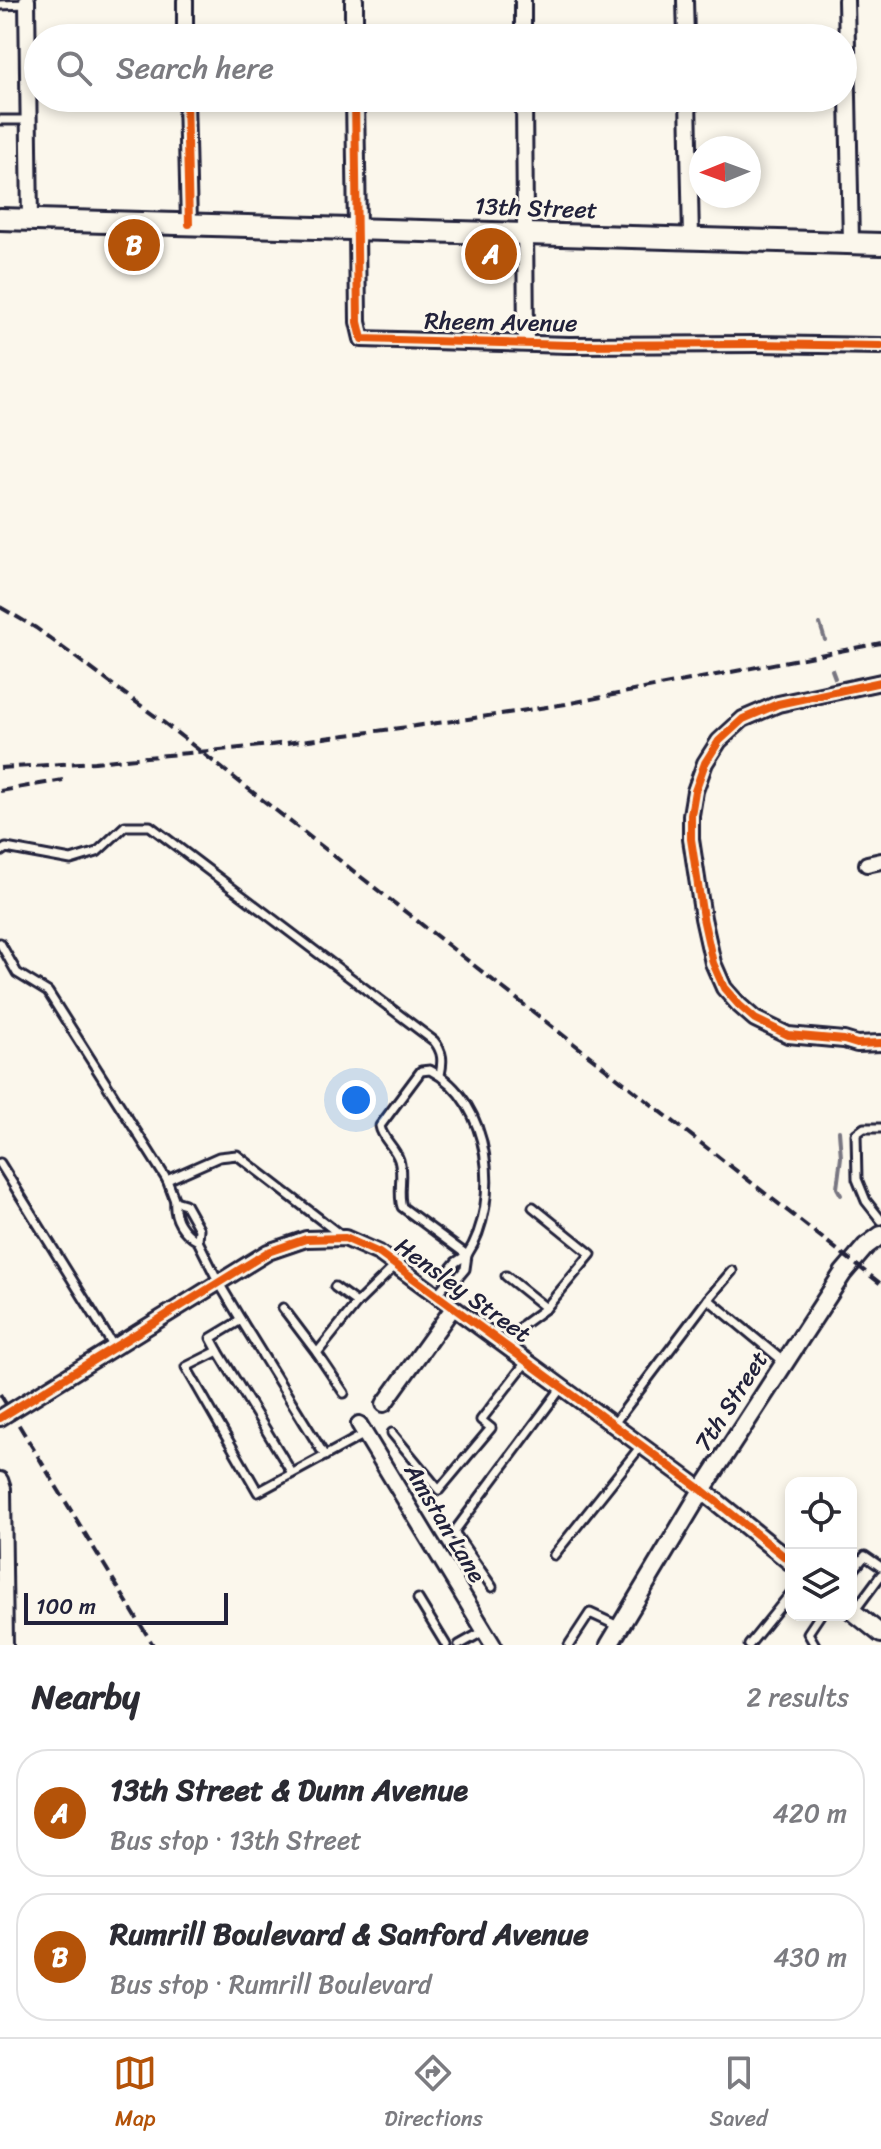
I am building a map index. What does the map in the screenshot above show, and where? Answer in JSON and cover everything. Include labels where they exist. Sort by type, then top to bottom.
[{"type":"main road","name":"13th Street","points":[[0,219],[881,244]]},
{"type":"street","points":[[185,0],[185,24]]},
{"type":"street","points":[[354,0],[354,24]]},
{"type":"street","points":[[523,0],[523,24]]},
{"type":"street","points":[[685,0],[686,24]]},
{"type":"street","points":[[846,0],[846,24]]},
{"type":"street","points":[[27,2],[27,24]]},
{"type":"street","points":[[29,112],[30,220]]},
{"type":"street","points":[[186,112],[189,224]]},
{"type":"street","name":"Rheem Avenue","points":[[355,112],[358,322],[362,339],[881,346]]},
{"type":"street","points":[[524,112],[526,343]]},
{"type":"street","points":[[688,112],[691,238]]},
{"type":"street","points":[[848,112],[851,242]]},
{"type":"street","points":[[881,682],[778,704],[743,719],[719,741],[705,763],[695,791],[691,839],[713,963],[724,988],[739,1005],[755,1019],[788,1035],[857,1044],[881,1043]]},
{"type":"street","name":"7th Street","points":[[609,1645],[702,1490],[843,1273],[866,1246],[881,1235]]},
{"type":"street","name":"Hensley Street","points":[[0,1418],[268,1252],[306,1239],[345,1238],[379,1253],[702,1490],[785,1557]]},
{"type":"street","points":[[384,1404],[453,1308]]},
{"type":"street","name":"Amstan Lane","points":[[362,1429],[493,1645]]},
{"type":"street","points":[[0,1480],[3,1489],[5,1645]]},
{"type":"street","points":[[857,1615],[880,1632]]},
{"type":"lane","points":[[0,5],[27,2]]},
{"type":"lane","points":[[0,120],[29,120]]},
{"type":"lane","points":[[0,852],[6,848],[71,860],[97,852],[125,826],[150,826],[434,1041],[442,1050],[440,1075]]},
{"type":"lane","points":[[0,943],[17,973],[48,992],[167,1180],[175,1201],[174,1212],[187,1235],[198,1241]]},
{"type":"lane","points":[[436,1295],[465,1269],[467,1255],[478,1233],[487,1194],[485,1153],[478,1130],[453,1088],[440,1075],[430,1070],[421,1071],[380,1126],[381,1133],[399,1159],[402,1176],[399,1200],[402,1207],[467,1255]]},
{"type":"lane","points":[[881,1128],[864,1128],[856,1134],[857,1179],[866,1201],[881,1220]]},
{"type":"lane","points":[[167,1180],[219,1157],[237,1155],[345,1238]]},
{"type":"lane","points":[[0,1163],[114,1347]]},
{"type":"lane","points":[[175,1201],[185,1204],[199,1229],[198,1241],[219,1283],[325,1456]]},
{"type":"lane","points":[[507,1347],[524,1324],[546,1308],[591,1254],[533,1207]]},
{"type":"lane","points":[[317,1353],[357,1303],[395,1266]]},
{"type":"lane","points":[[613,1425],[732,1271]]},
{"type":"lane","points":[[506,1276],[546,1308]]},
{"type":"lane","points":[[335,1287],[357,1303]]},
{"type":"lane","points":[[708,1299],[785,1363]]},
{"type":"lane","points":[[283,1308],[344,1393]]},
{"type":"lane","points":[[241,1320],[211,1338],[292,1473]]},
{"type":"lane","points":[[218,1351],[186,1367],[258,1492],[325,1456],[362,1429]]},
{"type":"lane","points":[[392,1433],[439,1490],[491,1428],[481,1420],[527,1361]]},
{"type":"lane","points":[[492,1587],[454,1532],[562,1387]]},
{"type":"lane","points":[[554,1555],[641,1446]]},
{"type":"lane","points":[[857,1566],[865,1556],[881,1567]]},
{"type":"lane","points":[[857,1605],[881,1575]]},
{"type":"lane","points":[[418,1599],[446,1645]]},
{"type":"lane","points":[[749,1645],[785,1600]]},
{"type":"lane","points":[[569,1645],[590,1613],[620,1627]]},
{"type":"lane","points":[[815,1645],[808,1633],[816,1621]]},
{"type":"lane","points":[[459,1645],[484,1631]]},
{"type":"waterway","points":[[820,624],[825,640]]},
{"type":"waterway","points":[[832,670],[835,678]]},
{"type":"waterway","points":[[839,1131],[841,1157],[837,1188],[841,1195]]},
{"type":"railway","points":[[0,607],[36,628],[163,722],[881,1284]]},
{"type":"railway","points":[[0,768],[271,745],[468,719],[566,704],[881,643]]},
{"type":"railway","points":[[0,791],[63,780]]},
{"type":"railway","points":[[0,1394],[153,1645]]},
{"type":"cycle path","points":[[186,112],[189,224]]},
{"type":"cycle path","points":[[355,112],[358,322],[362,339],[569,345],[881,346]]},
{"type":"cycle path","points":[[881,682],[778,704],[743,719],[719,741],[705,763],[691,815],[691,839],[703,918],[713,963],[724,988],[755,1019],[788,1035],[857,1044],[881,1043]]},
{"type":"cycle path","points":[[0,1418],[268,1252],[306,1239],[345,1238],[379,1253],[702,1490],[785,1557]]},
{"type":"place","name":"Rumrill Boulevard & Sanford Avenue","points":[[134,245]]},
{"type":"place","name":"13th Street & Dunn Avenue","points":[[491,254]]}]
